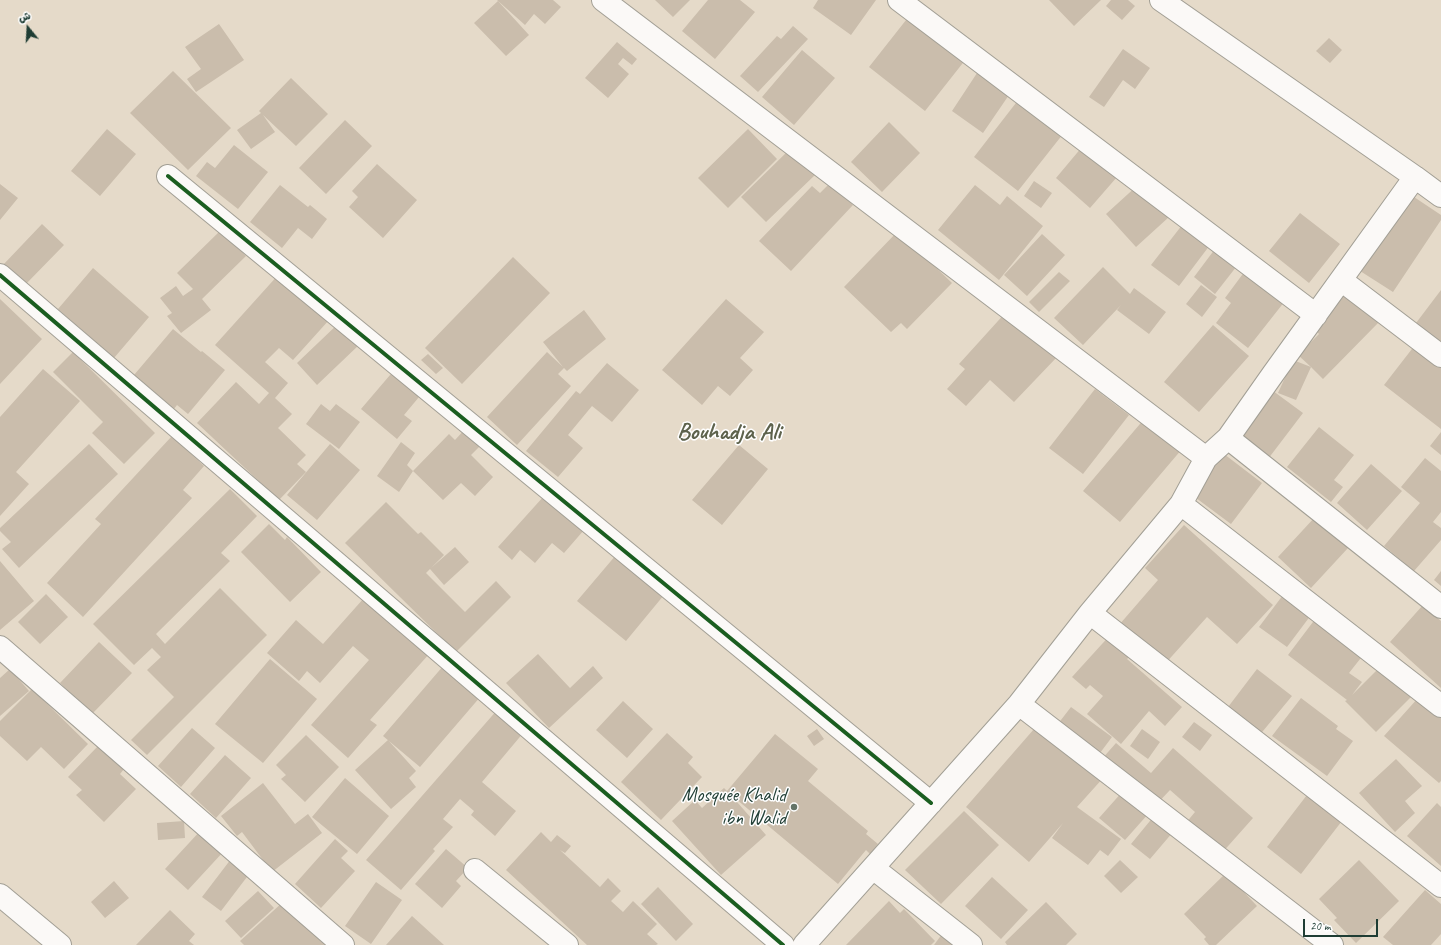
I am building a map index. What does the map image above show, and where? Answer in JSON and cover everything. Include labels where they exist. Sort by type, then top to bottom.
[{"type":"street","points":[[603,0],[1206,458]]},
{"type":"street","points":[[899,0],[1316,315]]},
{"type":"street","points":[[1161,0],[1441,196]]},
{"type":"street","points":[[168,176],[930,803]]},
{"type":"street","points":[[804,945],[1019,704],[1090,613],[1181,504],[1206,458],[1228,438],[1415,177]]},
{"type":"street","points":[[0,275],[783,945]]},
{"type":"street","points":[[1341,280],[1441,356]]},
{"type":"street","points":[[1228,438],[1441,607]]},
{"type":"street","points":[[1181,504],[1441,706]]},
{"type":"street","points":[[1090,613],[1441,886]]},
{"type":"street","points":[[0,647],[343,945]]},
{"type":"street","points":[[1019,704],[1332,945]]},
{"type":"street","points":[[873,868],[971,945]]},
{"type":"street","points":[[475,870],[567,945]]},
{"type":"street","points":[[0,896],[60,945]]},
{"type":"building","points":[[497,0],[553,0],[561,7],[545,24],[534,14],[525,25]]},
{"type":"building","points":[[655,0],[690,0],[673,17]]},
{"type":"building","points":[[708,0],[740,0],[755,12],[715,59],[682,31]]},
{"type":"building","points":[[818,0],[876,0],[851,35],[813,8]]},
{"type":"building","points":[[1049,0],[1101,0],[1074,26]]},
{"type":"building","points":[[1111,0],[1128,0],[1135,6],[1122,20],[1106,6]]},
{"type":"building","points":[[498,1],[529,35],[506,56],[474,23]]},
{"type":"building","points":[[910,15],[966,59],[925,111],[869,67]]},
{"type":"building","points":[[219,24],[244,60],[196,92],[187,79],[201,69],[185,47]]},
{"type":"building","points":[[793,26],[808,39],[758,92],[740,76],[777,36],[781,39]]},
{"type":"building","points":[[1329,38],[1342,50],[1330,63],[1316,51]]},
{"type":"building","points":[[617,42],[637,59],[632,65],[623,58],[618,64],[629,74],[608,98],[585,78]]},
{"type":"building","points":[[1123,49],[1150,68],[1135,89],[1123,80],[1104,107],[1089,97]]},
{"type":"building","points":[[802,50],[835,78],[794,125],[762,97]]},
{"type":"building","points":[[979,70],[1011,92],[983,133],[952,111]]},
{"type":"building","points":[[173,71],[231,128],[188,170],[130,113]]},
{"type":"building","points":[[291,78],[328,114],[296,146],[263,115],[275,132],[251,149],[237,130],[261,113],[259,111]]},
{"type":"building","points":[[1019,99],[1063,134],[1018,191],[974,157]]},
{"type":"building","points":[[345,120],[372,146],[326,194],[299,168]]},
{"type":"building","points":[[889,122],[920,153],[882,192],[851,162]]},
{"type":"building","points":[[107,129],[136,154],[100,196],[71,171]]},
{"type":"building","points":[[748,129],[777,159],[728,208],[698,178]]},
{"type":"building","points":[[234,145],[268,172],[238,209],[196,176],[207,162],[215,168]]},
{"type":"building","points":[[1082,147],[1117,177],[1090,208],[1056,178]]},
{"type":"building","points":[[790,149],[815,175],[766,222],[741,197]]},
{"type":"building","points":[[377,164],[417,200],[383,238],[349,207],[358,197],[352,191]]},
{"type":"building","points":[[1034,181],[1052,193],[1041,208],[1024,196]]},
{"type":"building","points":[[0,184],[18,198],[0,220]]},
{"type":"building","points":[[829,184],[853,205],[791,271],[759,241],[812,186],[820,193]]},
{"type":"building","points":[[1139,184],[1169,217],[1136,247],[1106,214]]},
{"type":"building","points":[[280,185],[308,207],[310,205],[327,219],[312,239],[298,228],[282,248],[250,222]]},
{"type":"building","points":[[975,185],[1000,205],[1007,196],[1043,226],[999,280],[938,230]]},
{"type":"building","points":[[1408,193],[1441,215],[1441,220],[1393,292],[1357,269]]},
{"type":"building","points":[[1300,213],[1340,244],[1309,283],[1269,251]]},
{"type":"building","points":[[1186,220],[1213,241],[1179,286],[1151,265]]},
{"type":"building","points":[[42,224],[64,245],[25,285],[3,265]]},
{"type":"building","points":[[221,230],[246,256],[202,299],[211,310],[181,333],[167,316],[172,313],[160,298],[176,286],[183,296],[193,289],[177,273]]},
{"type":"building","points":[[898,231],[952,283],[907,329],[901,323],[891,332],[844,287]]},
{"type":"building","points":[[1042,234],[1065,255],[1027,296],[1004,275]]},
{"type":"building","points":[[1218,245],[1240,262],[1215,294],[1194,277]]},
{"type":"building","points":[[513,257],[550,293],[462,384],[425,348]]},
{"type":"building","points":[[1103,267],[1130,294],[1134,288],[1166,312],[1149,334],[1117,310],[1121,305],[1083,345],[1054,318]]},
{"type":"building","points":[[93,268],[149,317],[114,358],[58,309]]},
{"type":"building","points":[[1245,271],[1285,301],[1248,348],[1216,323],[1231,303],[1225,298]]},
{"type":"building","points":[[1059,272],[1070,281],[1039,312],[1029,302]]},
{"type":"building","points":[[279,274],[329,320],[293,360],[279,348],[265,362],[288,383],[275,398],[292,414],[278,428],[306,455],[297,464],[306,472],[279,500],[197,423],[236,382],[259,404],[269,393],[215,345]]},
{"type":"building","points":[[1201,285],[1217,297],[1202,317],[1186,304]]},
{"type":"building","points":[[1441,290],[1441,348],[1413,327]]},
{"type":"building","points":[[1346,291],[1379,322],[1323,379],[1298,355],[1319,334],[1312,326]]},
{"type":"building","points":[[0,299],[42,339],[0,384]]},
{"type":"building","points":[[726,299],[764,332],[740,358],[753,370],[730,396],[718,386],[702,405],[662,370]]},
{"type":"building","points":[[584,310],[606,339],[567,371],[564,368],[558,374],[571,386],[517,445],[487,417],[547,352],[563,367],[543,342]]},
{"type":"building","points":[[1007,311],[1057,357],[1014,402],[990,380],[966,406],[947,389],[965,369],[959,364]]},
{"type":"building","points":[[340,322],[360,344],[317,385],[297,363]]},
{"type":"building","points":[[1213,325],[1249,356],[1199,412],[1164,382]]},
{"type":"building","points":[[173,329],[225,370],[188,414],[177,405],[174,409],[134,375]]},
{"type":"building","points":[[1415,345],[1441,363],[1441,429],[1384,385]]},
{"type":"building","points":[[73,352],[155,433],[124,464],[92,433],[103,422],[53,372]]},
{"type":"building","points":[[428,354],[443,368],[436,374],[421,360]]},
{"type":"building","points":[[1293,360],[1311,367],[1296,400],[1278,393]]},
{"type":"building","points":[[607,363],[639,390],[612,422],[592,406],[568,435],[583,448],[558,477],[526,451],[576,391],[580,394]]},
{"type":"building","points":[[396,368],[424,391],[404,415],[412,421],[397,439],[361,409]]},
{"type":"building","points":[[43,369],[80,401],[16,472],[29,484],[0,516],[0,417]]},
{"type":"building","points":[[1269,388],[1303,413],[1268,459],[1234,434]]},
{"type":"building","points":[[1095,389],[1129,415],[1083,474],[1049,448]]},
{"type":"building","points":[[321,404],[330,411],[336,404],[360,422],[339,449],[306,424]]},
{"type":"building","points":[[1145,418],[1182,449],[1120,522],[1083,491]]},
{"type":"building","points":[[467,427],[483,443],[471,455],[493,477],[475,496],[461,483],[443,500],[413,471],[449,434],[455,440]]},
{"type":"building","points":[[1319,427],[1354,455],[1334,480],[1343,487],[1331,502],[1287,467]]},
{"type":"building","points":[[1441,432],[1441,455],[1430,446]]},
{"type":"building","points":[[172,436],[204,466],[183,490],[192,498],[83,617],[47,583],[101,524],[95,519]]},
{"type":"building","points":[[401,442],[415,453],[407,465],[413,471],[399,492],[377,476]]},
{"type":"building","points":[[89,444],[118,474],[19,568],[2,549],[11,542],[0,531],[0,528]]},
{"type":"building","points":[[330,444],[360,470],[317,520],[287,495]]},
{"type":"building","points":[[739,445],[768,469],[722,525],[692,500]]},
{"type":"building","points":[[1224,454],[1262,483],[1231,524],[1192,495]]},
{"type":"building","points":[[1425,458],[1441,471],[1441,512],[1433,522],[1441,528],[1441,540],[1414,571],[1384,546],[1420,503],[1401,487]]},
{"type":"building","points":[[1371,464],[1402,491],[1367,530],[1337,503]]},
{"type":"building","points":[[230,489],[257,516],[221,553],[230,561],[156,634],[165,644],[220,588],[267,635],[147,755],[131,740],[174,697],[147,670],[161,657],[152,648],[134,665],[93,624]]},
{"type":"building","points":[[544,496],[584,530],[564,553],[552,543],[535,563],[520,550],[512,560],[498,547]]},
{"type":"building","points":[[386,502],[418,534],[421,532],[444,555],[431,568],[455,547],[469,562],[444,585],[430,569],[426,573],[465,612],[496,581],[511,597],[456,652],[345,543]]},
{"type":"building","points":[[1315,517],[1348,548],[1311,588],[1278,557]]},
{"type":"building","points":[[269,524],[285,540],[287,537],[321,572],[290,602],[241,552]]},
{"type":"building","points":[[1184,525],[1273,605],[1237,644],[1207,617],[1164,665],[1119,625],[1158,580],[1145,568]]},
{"type":"building","points":[[616,555],[664,595],[626,641],[577,601]]},
{"type":"building","points":[[0,561],[34,601],[0,630]]},
{"type":"building","points":[[1441,571],[1441,586],[1434,580]]},
{"type":"building","points":[[46,594],[68,617],[40,644],[18,622]]},
{"type":"building","points":[[1283,595],[1311,615],[1287,647],[1259,627]]},
{"type":"building","points":[[364,598],[430,653],[370,720],[377,725],[348,758],[311,725],[369,660],[353,646],[320,683],[307,671],[299,681],[267,653],[296,620],[323,644]]},
{"type":"building","points":[[1423,605],[1441,621],[1441,688],[1390,642]]},
{"type":"building","points":[[1316,618],[1364,654],[1349,673],[1362,682],[1352,695],[1381,666],[1412,696],[1376,732],[1345,701],[1347,700],[1288,655]]},
{"type":"building","points":[[1112,633],[1134,652],[1127,659],[1182,707],[1165,726],[1149,711],[1121,744],[1087,714],[1103,696],[1090,685],[1086,689],[1072,677]]},
{"type":"building","points":[[99,642],[132,673],[92,714],[60,683]]},
{"type":"building","points":[[538,654],[570,688],[593,666],[603,678],[549,728],[506,683]]},
{"type":"building","points":[[270,659],[317,699],[263,763],[215,724]]},
{"type":"building","points":[[444,665],[481,696],[420,767],[383,736]]},
{"type":"building","points":[[10,669],[29,691],[0,716],[0,678]]},
{"type":"building","points":[[1257,669],[1292,696],[1258,737],[1225,711]]},
{"type":"building","points":[[32,689],[88,744],[64,769],[41,747],[27,761],[0,736],[0,721]]},
{"type":"building","points":[[1301,698],[1338,726],[1336,729],[1353,741],[1327,776],[1272,736]]},
{"type":"building","points":[[1418,698],[1441,718],[1441,781],[1439,783],[1384,736]]},
{"type":"building","points":[[623,701],[653,729],[627,758],[596,730]]},
{"type":"building","points":[[1071,707],[1112,737],[1094,761],[1054,729]]},
{"type":"building","points":[[498,709],[524,732],[482,782],[516,811],[495,836],[471,815],[474,811],[460,799],[443,819],[453,827],[433,849],[435,851],[401,890],[366,860]]},
{"type":"building","points":[[1041,721],[1104,777],[1077,807],[1121,839],[1108,856],[1100,850],[1088,865],[1052,838],[1063,823],[1029,862],[966,807]]},
{"type":"building","points":[[1194,722],[1212,735],[1200,751],[1182,737]]},
{"type":"building","points":[[192,728],[215,748],[181,787],[158,766]]},
{"type":"building","points":[[817,729],[824,739],[814,746],[807,736]]},
{"type":"building","points":[[1142,729],[1160,742],[1148,759],[1130,746]]},
{"type":"building","points":[[667,733],[693,757],[688,763],[702,777],[661,820],[621,782]]},
{"type":"building","points":[[775,734],[818,769],[808,781],[868,831],[866,834],[878,844],[870,854],[866,850],[838,884],[730,794],[766,835],[721,875],[672,821],[695,800],[702,808],[724,788],[727,791]]},
{"type":"building","points":[[306,735],[339,767],[305,802],[281,779],[286,775],[276,765]]},
{"type":"building","points":[[388,740],[416,771],[409,778],[416,787],[391,809],[355,770]]},
{"type":"building","points":[[1116,743],[1151,773],[1173,748],[1253,818],[1221,854],[1185,824],[1195,812],[1170,790],[1154,807],[1101,760]]},
{"type":"building","points":[[99,745],[124,769],[120,774],[136,789],[104,822],[76,795],[82,790],[68,777]]},
{"type":"building","points":[[225,755],[251,778],[216,818],[190,794]]},
{"type":"building","points":[[1396,759],[1422,786],[1405,801],[1415,813],[1395,832],[1359,793]]},
{"type":"building","points":[[345,778],[389,816],[357,854],[312,817]]},
{"type":"building","points":[[263,783],[295,824],[308,814],[322,833],[272,872],[242,832],[237,836],[221,816]]},
{"type":"building","points":[[1123,791],[1149,813],[1125,840],[1099,818]]},
{"type":"building","points":[[1310,791],[1345,817],[1301,874],[1267,847]]},
{"type":"building","points":[[1437,803],[1441,807],[1441,866],[1407,836]]},
{"type":"building","points":[[964,811],[999,845],[941,904],[905,870]]},
{"type":"building","points":[[1154,816],[1173,832],[1150,859],[1131,844]]},
{"type":"building","points":[[184,821],[185,838],[158,840],[157,823]]},
{"type":"building","points":[[201,830],[224,851],[188,890],[165,869]]},
{"type":"building","points":[[541,832],[551,842],[557,835],[571,846],[565,853],[560,850],[600,887],[608,878],[621,891],[611,901],[623,912],[633,901],[657,924],[647,934],[658,944],[587,945],[506,870]]},
{"type":"building","points":[[335,839],[348,851],[341,858],[355,871],[321,908],[295,884]]},
{"type":"building","points":[[446,849],[468,868],[456,881],[461,886],[442,908],[415,884]]},
{"type":"building","points":[[231,859],[250,873],[221,911],[202,897]]},
{"type":"building","points":[[1120,860],[1138,877],[1121,893],[1104,876]]},
{"type":"building","points":[[1359,860],[1399,901],[1356,943],[1334,920],[1337,918],[1319,899]]},
{"type":"building","points":[[1226,873],[1257,906],[1216,945],[1209,945],[1204,939],[1206,937],[1184,914]]},
{"type":"building","points":[[992,877],[1028,910],[1001,939],[965,906]]},
{"type":"building","points":[[114,881],[129,898],[105,918],[91,902]]},
{"type":"building","points":[[376,882],[402,900],[371,944],[345,926]]},
{"type":"building","points":[[658,887],[693,924],[676,941],[641,904]]},
{"type":"building","points":[[1425,890],[1441,904],[1441,934],[1431,945],[1393,945],[1383,937]]},
{"type":"building","points":[[258,891],[274,908],[241,938],[225,921]]},
{"type":"building","points":[[889,901],[900,913],[904,909],[935,941],[931,945],[846,945]]},
{"type":"building","points":[[283,902],[328,945],[244,945],[240,941]]},
{"type":"building","points":[[1046,902],[1077,934],[1066,945],[1007,945],[1005,942]]},
{"type":"building","points":[[170,910],[195,934],[189,941],[194,945],[136,945]]},
{"type":"building","points":[[412,916],[444,945],[386,945]]},
{"type":"building","points":[[945,930],[965,945],[934,945]]},
{"type":"cycle path","points":[[168,176],[931,803]]},
{"type":"cycle path","points":[[0,275],[783,945]]},
{"type":"place","name":"Mosquée Khalid ibn Walid","points":[[794,807]]},
{"type":"district","name":"Bouhadja Ali","points":[[729,433]]}]
